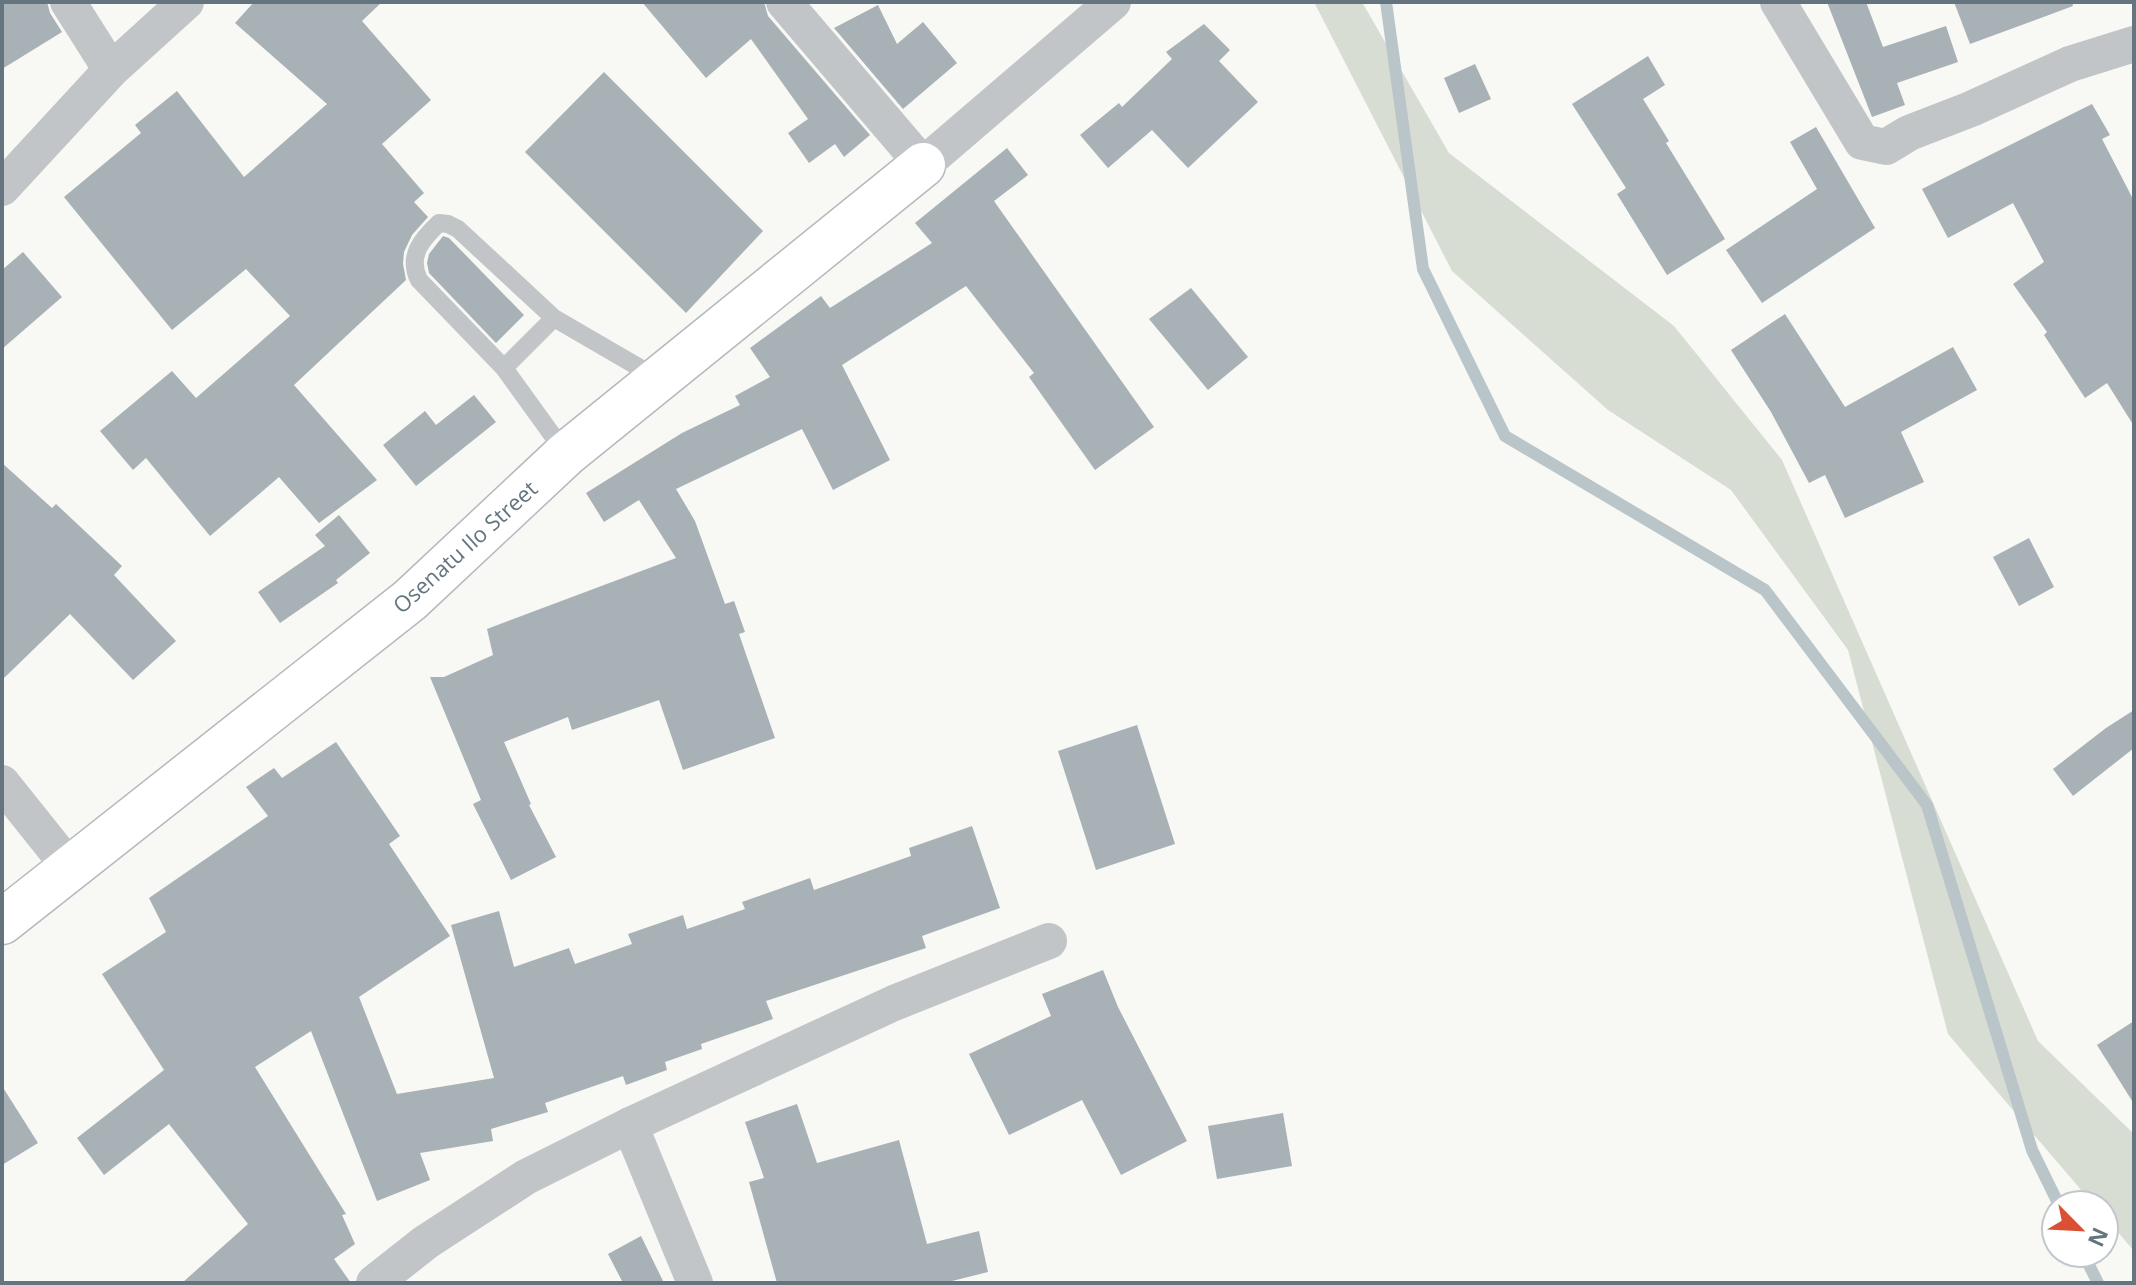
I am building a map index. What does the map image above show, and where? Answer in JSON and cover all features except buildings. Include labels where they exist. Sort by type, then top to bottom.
[{"type":"street","points":[[68,2],[111,70]]},
{"type":"street","points":[[2,188],[111,70],[186,2]]},
{"type":"street","points":[[784,2],[923,165],[1113,2]]},
{"type":"street","points":[[1778,2],[1862,142],[1886,147],[1909,133],[2070,64],[2134,44]]},
{"type":"street","name":"Osenatu Ilo Street","points":[[2,922],[410,600],[566,454],[923,165]]},
{"type":"street","points":[[2,783],[70,868]]},
{"type":"street","points":[[374,1283],[426,1242],[526,1177],[630,1125],[894,1003],[1049,941]]},
{"type":"street","points":[[630,1125],[695,1283]]},
{"type":"lane","points":[[566,454],[504,368],[419,280],[412,264],[414,254],[430,232],[444,222],[458,229],[554,318],[659,379]]},
{"type":"lane","points":[[504,368],[554,318]]},
{"type":"shaded area","points":[[1314,2],[1362,2],[1449,153],[1674,326],[1782,460],[2038,1041],[2134,1134],[2134,1251],[2120,1235],[2120,1189],[2080,1189],[1948,1034],[1848,650],[1731,490],[1608,410],[1452,271]]},
{"type":"waterway","points":[[1386,2],[1423,269],[1505,436],[1765,590],[1927,805],[2032,1150],[2051,1189]]},
{"type":"waterway","points":[[2091,1269],[2098,1283]]}]
